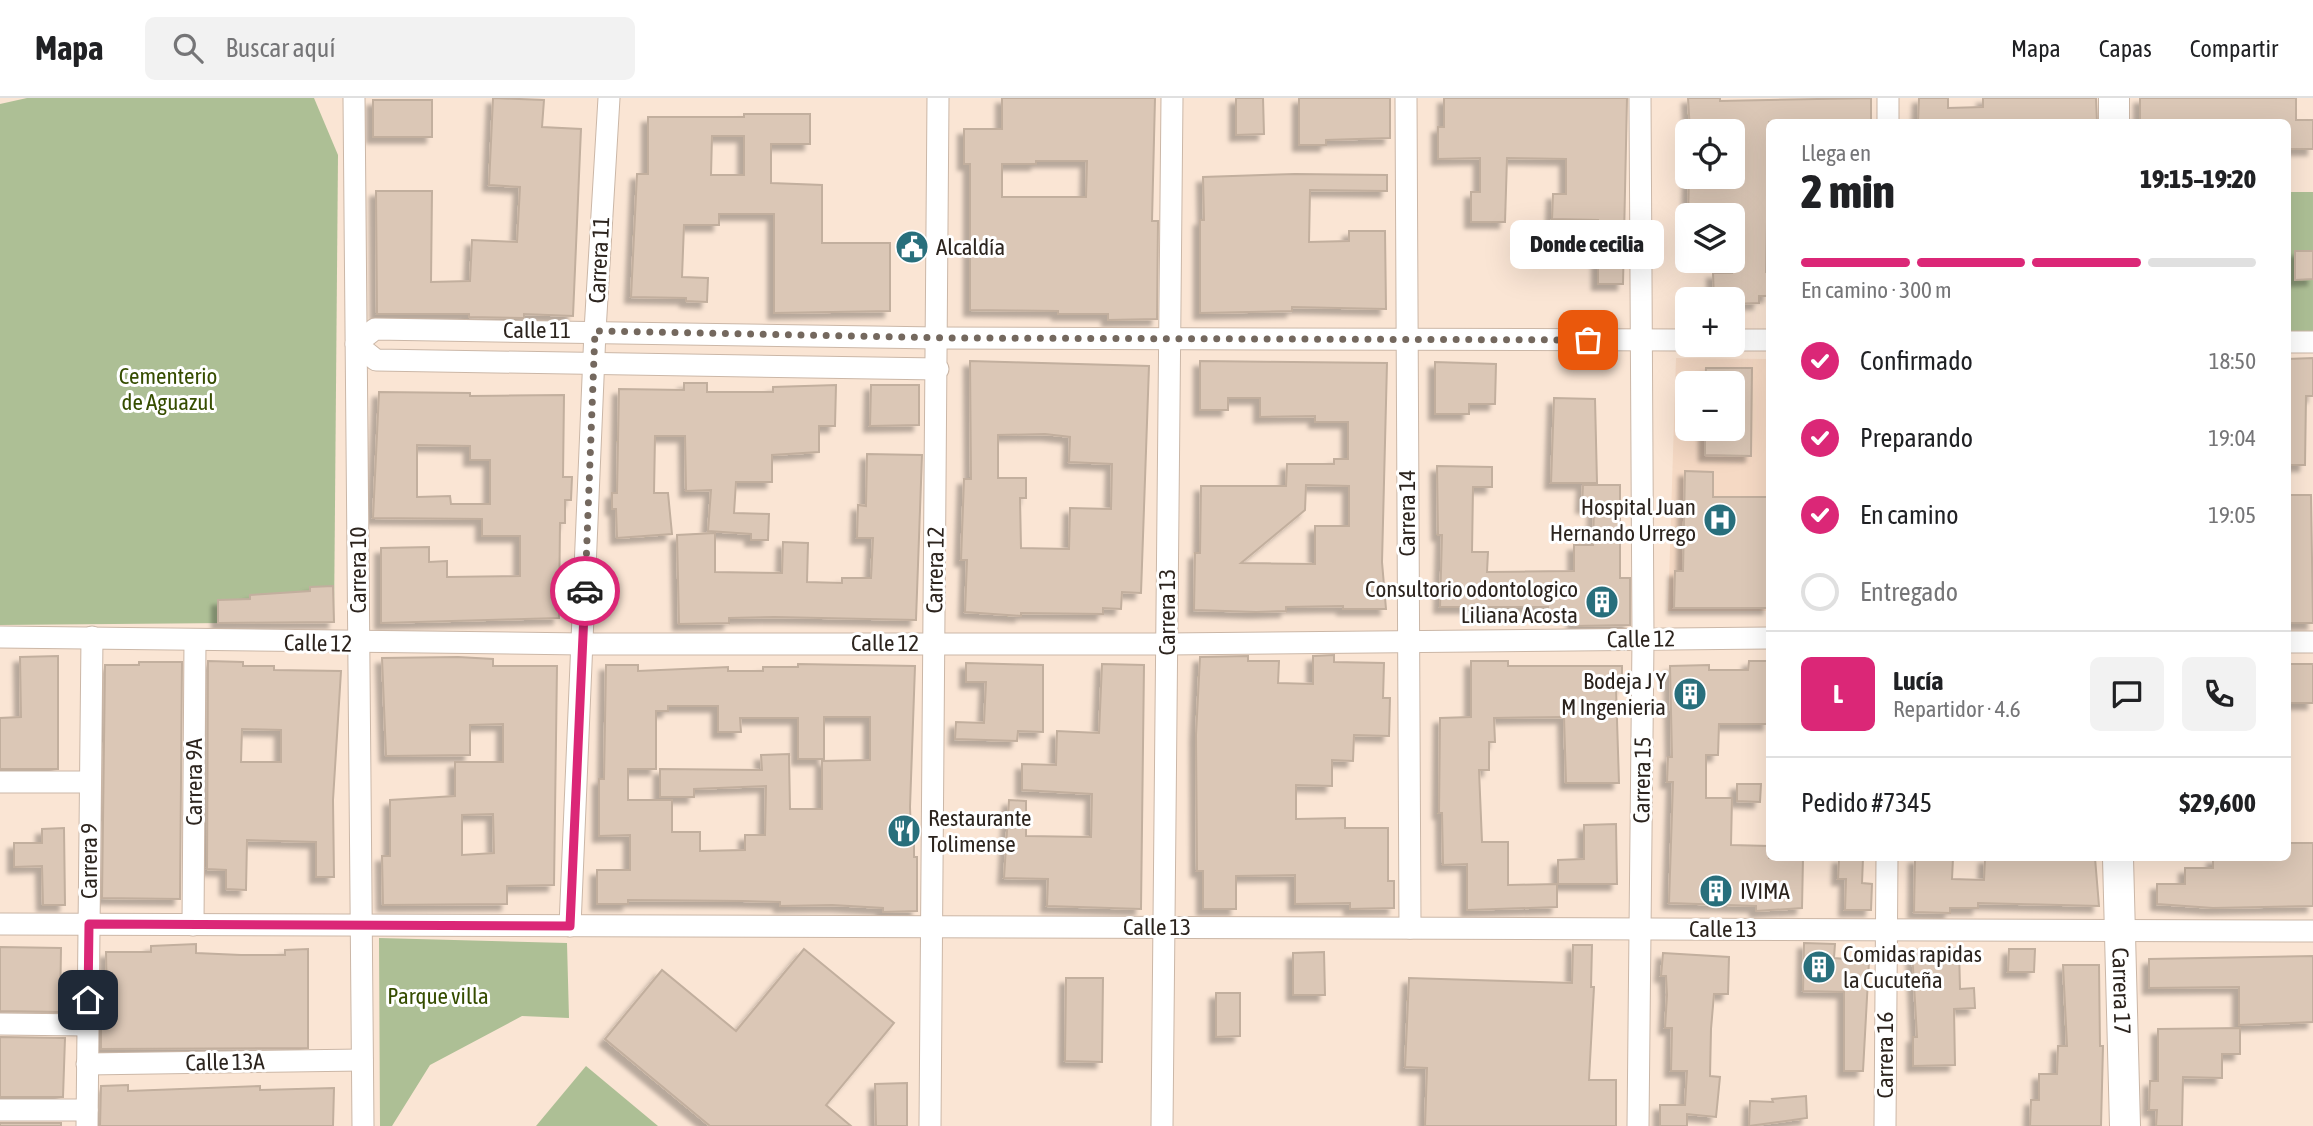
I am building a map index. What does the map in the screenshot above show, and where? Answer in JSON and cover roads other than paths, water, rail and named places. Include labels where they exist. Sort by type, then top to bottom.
[{"type":"street","name":"Carrera 10","points":[[354,98],[363,1126]]},
{"type":"street","name":"Carrera 11","points":[[570,926],[595,331],[609,98]]},
{"type":"street","name":"Carrera 12","points":[[930,1126],[938,369],[938,98]]},
{"type":"street","name":"Carrera 13","points":[[1162,1126],[1172,98]]},
{"type":"street","name":"Carrera 14","points":[[1406,98],[1410,928]]},
{"type":"street","name":"Carrera 15","points":[[1638,1126],[1643,639],[1640,98]]},
{"type":"street","points":[[1888,98],[1888,119]]},
{"type":"street","points":[[2114,98],[2114,119]]},
{"type":"street","name":"Calle 11","points":[[938,369],[376,359],[356,344],[375,329],[937,338],[1675,340]]},
{"type":"street","points":[[1745,340],[1766,340]]},
{"type":"street","points":[[2291,342],[2313,342]]},
{"type":"street","name":"Calle 12","points":[[0,637],[359,644],[1167,644],[1766,638]]},
{"type":"street","name":"Carrera 9","points":[[87,1118],[92,637]]},
{"type":"street","name":"Carrera 9A","points":[[193,925],[195,640]]},
{"type":"street","points":[[2291,642],[2313,642]]},
{"type":"street","points":[[0,782],[90,782]]},
{"type":"street","name":"Carrera 16","points":[[1885,1126],[1887,861]]},
{"type":"street","name":"Carrera 17","points":[[2118,861],[2124,1126]]},
{"type":"street","name":"Calle 13","points":[[0,924],[2313,931]]},
{"type":"street","points":[[0,1024],[88,1025]]},
{"type":"street","name":"Calle 13A","points":[[87,1064],[362,1060]]},
{"type":"street","points":[[0,1110],[87,1118]]},
{"type":"place","name":"Alcaldía","points":[[912,247]]},
{"type":"place","name":"Donde cecilia","points":[[1588,340]]},
{"type":"place","name":"Hospital Juan Hernando Urrego","points":[[1720,520]]},
{"type":"place","name":"Consultorio odontologico Liliana Acosta","points":[[1602,602]]},
{"type":"place","name":"Bodeja J Y M Ingenieria","points":[[1690,694]]},
{"type":"place","name":"Restaurante Tolimense","points":[[904,831]]},
{"type":"place","name":"IVIMA","points":[[1716,891]]},
{"type":"place","name":"Comidas rapidas la Cucuteña","points":[[1819,967]]},
{"type":"park label","name":"Cementerio de Aguazul","points":[[168,389]]},
{"type":"park label","name":"Parque villa","points":[[438,996]]}]
